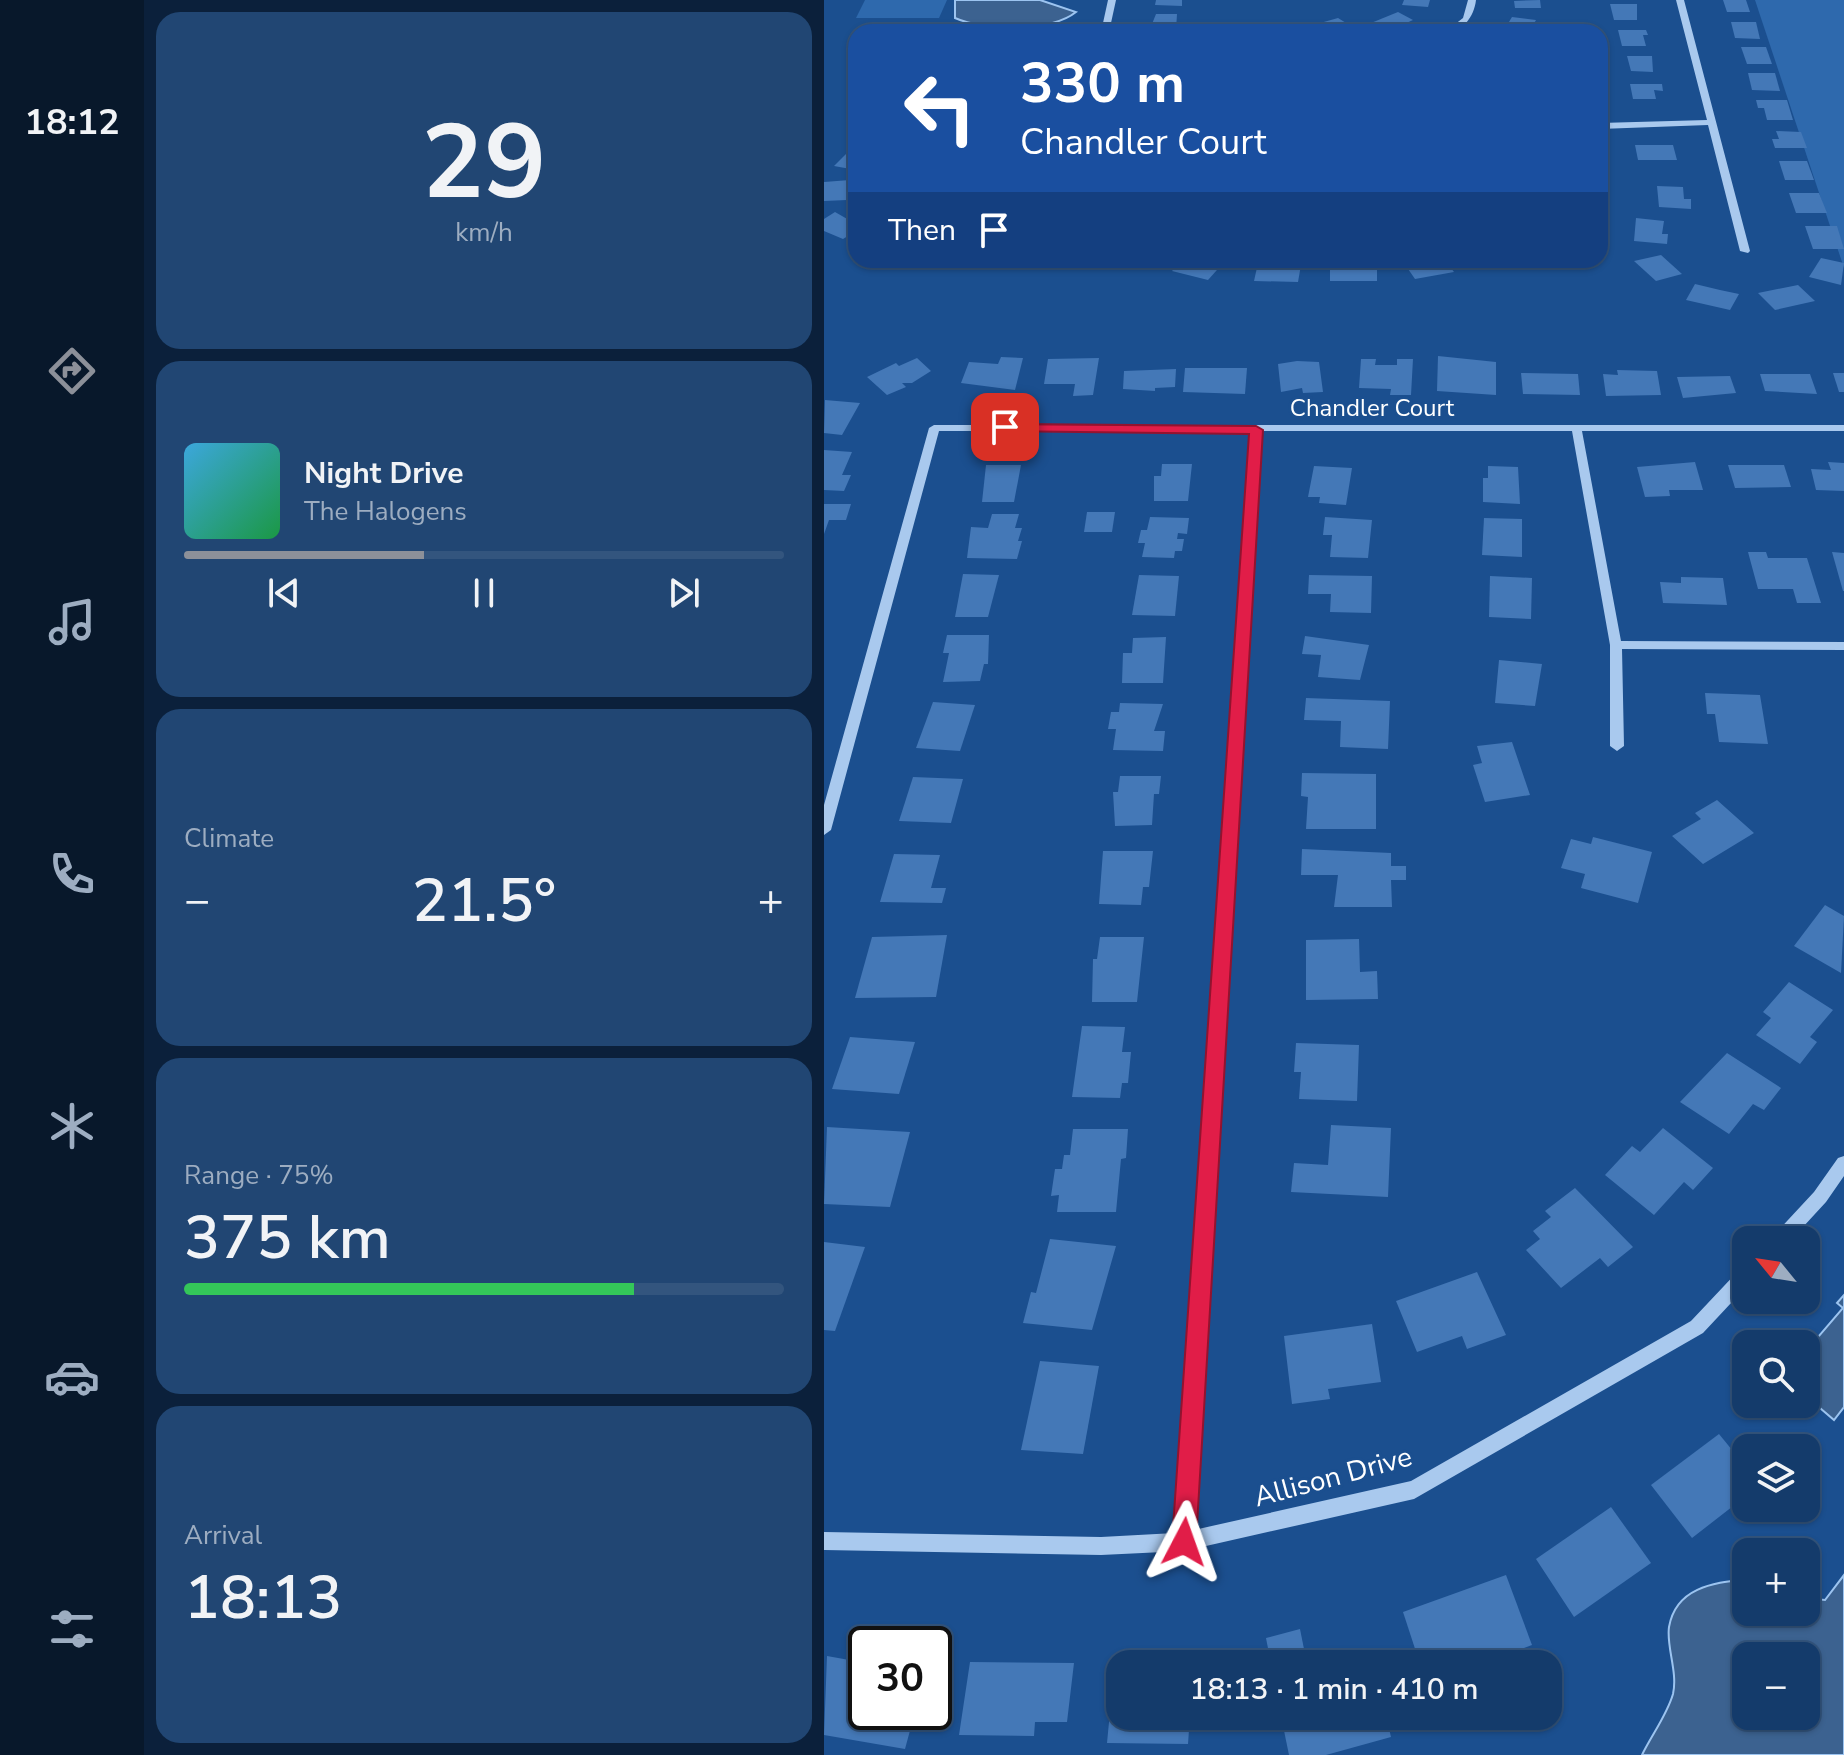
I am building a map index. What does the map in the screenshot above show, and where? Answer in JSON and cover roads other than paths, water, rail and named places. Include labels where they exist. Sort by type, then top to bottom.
[{"type":"street","points":[[1107,24],[1112,0]]},
{"type":"street","points":[[1462,24],[1472,10],[1472,0]]},
{"type":"street","points":[[1680,0],[1745,251]]},
{"type":"street","points":[[1608,126],[1713,122]]},
{"type":"street","name":"Chandler Court","points":[[824,830],[934,428],[1577,431],[1844,428]]},
{"type":"street","points":[[1184,1542],[1256,430]]},
{"type":"street","points":[[1577,431],[1616,645],[1617,746]]},
{"type":"street","points":[[1616,645],[1844,646]]},
{"type":"street","points":[[1793,1226],[1820,1197],[1844,1163]]},
{"type":"street","name":"Allison Drive","points":[[824,1541],[1085,1546],[1184,1542],[1414,1490],[1697,1327],[1732,1290]]}]
